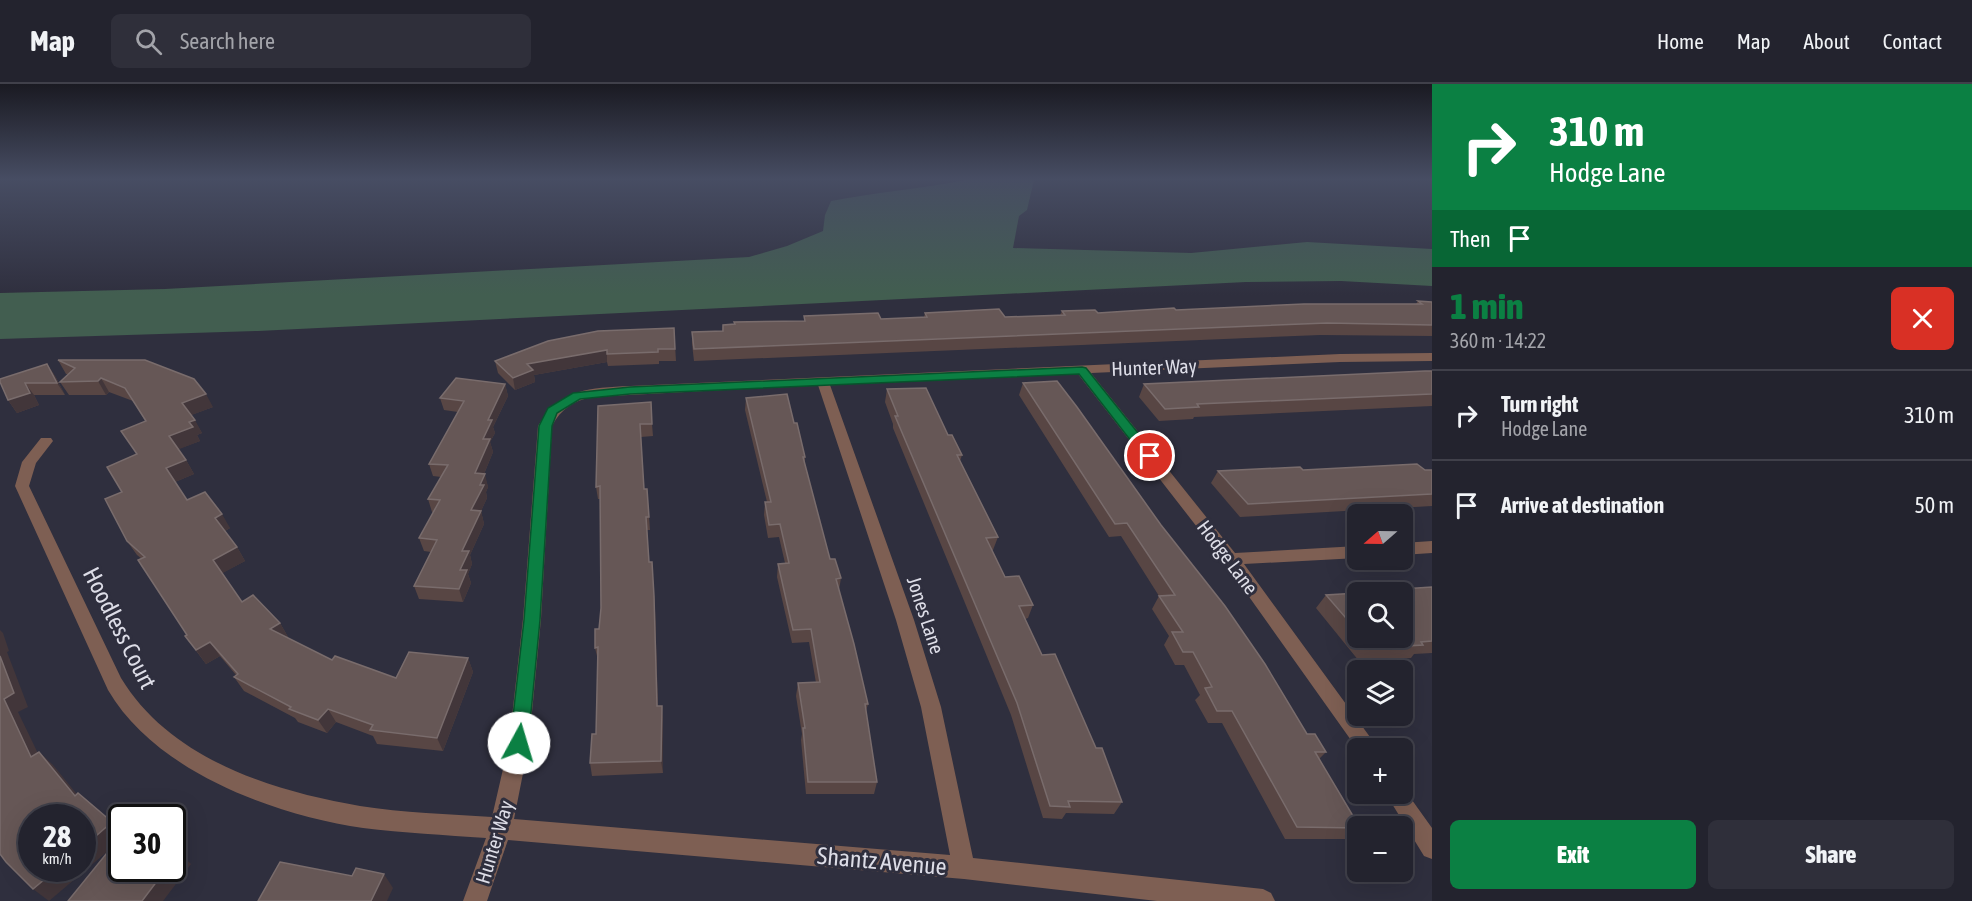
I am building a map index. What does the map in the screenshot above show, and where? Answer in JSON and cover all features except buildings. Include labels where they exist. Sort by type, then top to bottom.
[{"type":"street","name":"Hunter Way","points":[[475,901],[500,831],[519,743],[532,620],[545,426],[552,411],[577,396],[598,392],[1340,358],[1432,357]]},
{"type":"street","name":"Hodge Lane","points":[[1082,370],[1231,559],[1361,738]]},
{"type":"street","name":"Jones Lane","points":[[824,382],[905,620],[931,707],[964,868]]},
{"type":"street","name":"Hoodless Court","points":[[46,441],[29,462],[22,486],[107,666],[127,703],[171,744],[187,757],[249,789],[303,806],[362,817],[500,831]]},
{"type":"street","points":[[1413,549],[1432,548]]},
{"type":"street","points":[[1231,559],[1347,553]]},
{"type":"street","points":[[1403,804],[1432,848]]},
{"type":"street","name":"Shantz Avenue","points":[[500,831],[964,868],[1263,901]]},
{"type":"green space","points":[[825,218],[1019,218],[1013,248],[1191,253],[1307,242],[1432,249],[1432,286],[1341,281],[1246,282],[258,331],[0,339],[0,293],[165,289],[749,257],[787,246],[823,231]]},
{"type":"route","points":[[519,743],[532,620],[545,426],[552,411],[563,402],[577,396],[598,392],[630,390],[1082,370],[1150,456]]}]
